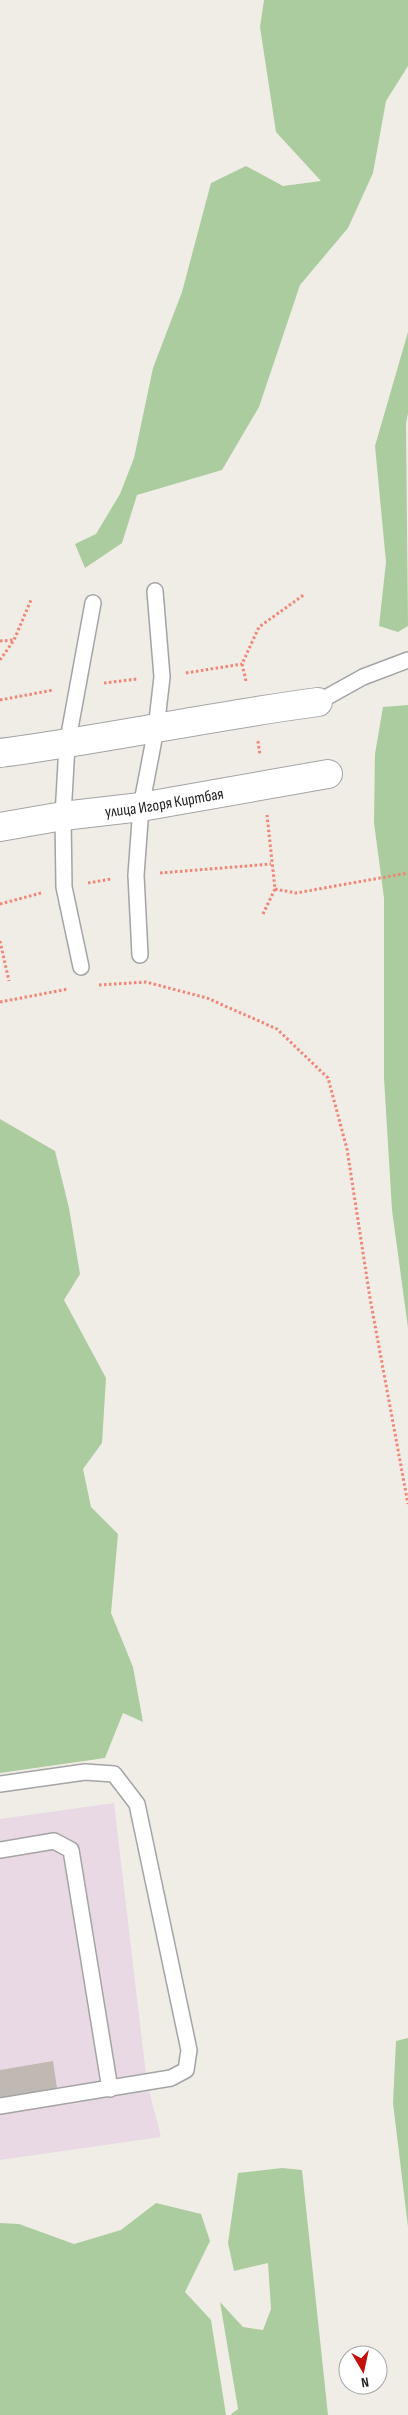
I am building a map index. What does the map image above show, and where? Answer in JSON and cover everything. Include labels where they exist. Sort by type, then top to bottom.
[{"type":"street","points":[[0,753],[67,745],[253,710],[318,702]]},
{"type":"street","name":"улица Игоря Киртбая","points":[[0,827],[63,816],[141,807],[328,774]]},
{"type":"lane","points":[[140,955],[136,874],[141,807],[156,729],[162,677],[155,591]]},
{"type":"lane","points":[[81,967],[64,887],[63,816],[67,745],[93,603]]},
{"type":"lane","points":[[318,702],[363,677],[408,660]]},
{"type":"lane","points":[[0,1784],[85,1772],[114,1774],[137,1804],[189,2050],[186,2070],[171,2078],[0,2106]]},
{"type":"lane","points":[[0,1850],[54,1841],[71,1850],[110,2089]]},
{"type":"path","points":[[0,700],[78,685],[162,677],[242,664],[259,627],[305,594]]},
{"type":"path","points":[[0,660],[14,640],[31,600]]},
{"type":"path","points":[[0,642],[14,640]]},
{"type":"path","points":[[262,914],[275,889],[296,893],[408,873]]},
{"type":"path","points":[[0,941],[9,981]]},
{"type":"path","points":[[90,986],[146,982],[207,998],[277,1029],[328,1078],[347,1149],[370,1298],[408,1504]]},
{"type":"path","points":[[0,1002],[74,988]]},
{"type":"shaded area","points":[[114,1803],[147,2083],[161,2137],[0,2160],[0,1819]]},
{"type":"green space","points":[[264,0],[408,0],[408,66],[386,101],[373,173],[348,228],[300,285],[259,407],[222,470],[137,495],[122,543],[85,568],[75,544],[96,534],[120,494],[134,458],[153,368],[182,292],[211,183],[246,166],[283,186],[321,181],[276,132],[260,27]]},
{"type":"green space","points":[[408,332],[408,413],[406,424],[408,626],[398,632],[379,626],[386,562],[375,446]]},
{"type":"green space","points":[[408,705],[408,1328],[392,1210],[384,1078],[384,898],[374,823],[375,754],[383,707]]},
{"type":"green space","points":[[0,1119],[55,1151],[69,1208],[80,1274],[64,1300],[106,1378],[102,1443],[83,1469],[91,1507],[118,1534],[111,1613],[133,1667],[143,1722],[123,1713],[105,1758],[0,1773]]},
{"type":"green space","points":[[408,2038],[408,2227],[393,2103],[396,2041]]},
{"type":"green space","points":[[282,2168],[302,2170],[328,2415],[230,2415],[238,2409],[220,2302],[243,2327],[263,2330],[271,2309],[268,2263],[234,2271],[228,2243],[238,2173]]},
{"type":"green space","points":[[156,2203],[201,2214],[210,2241],[185,2292],[211,2320],[226,2415],[0,2415],[0,2223],[19,2224],[74,2244],[121,2230]]},
{"type":"building","points":[[53,2061],[58,2095],[0,2105],[0,2070]]}]
